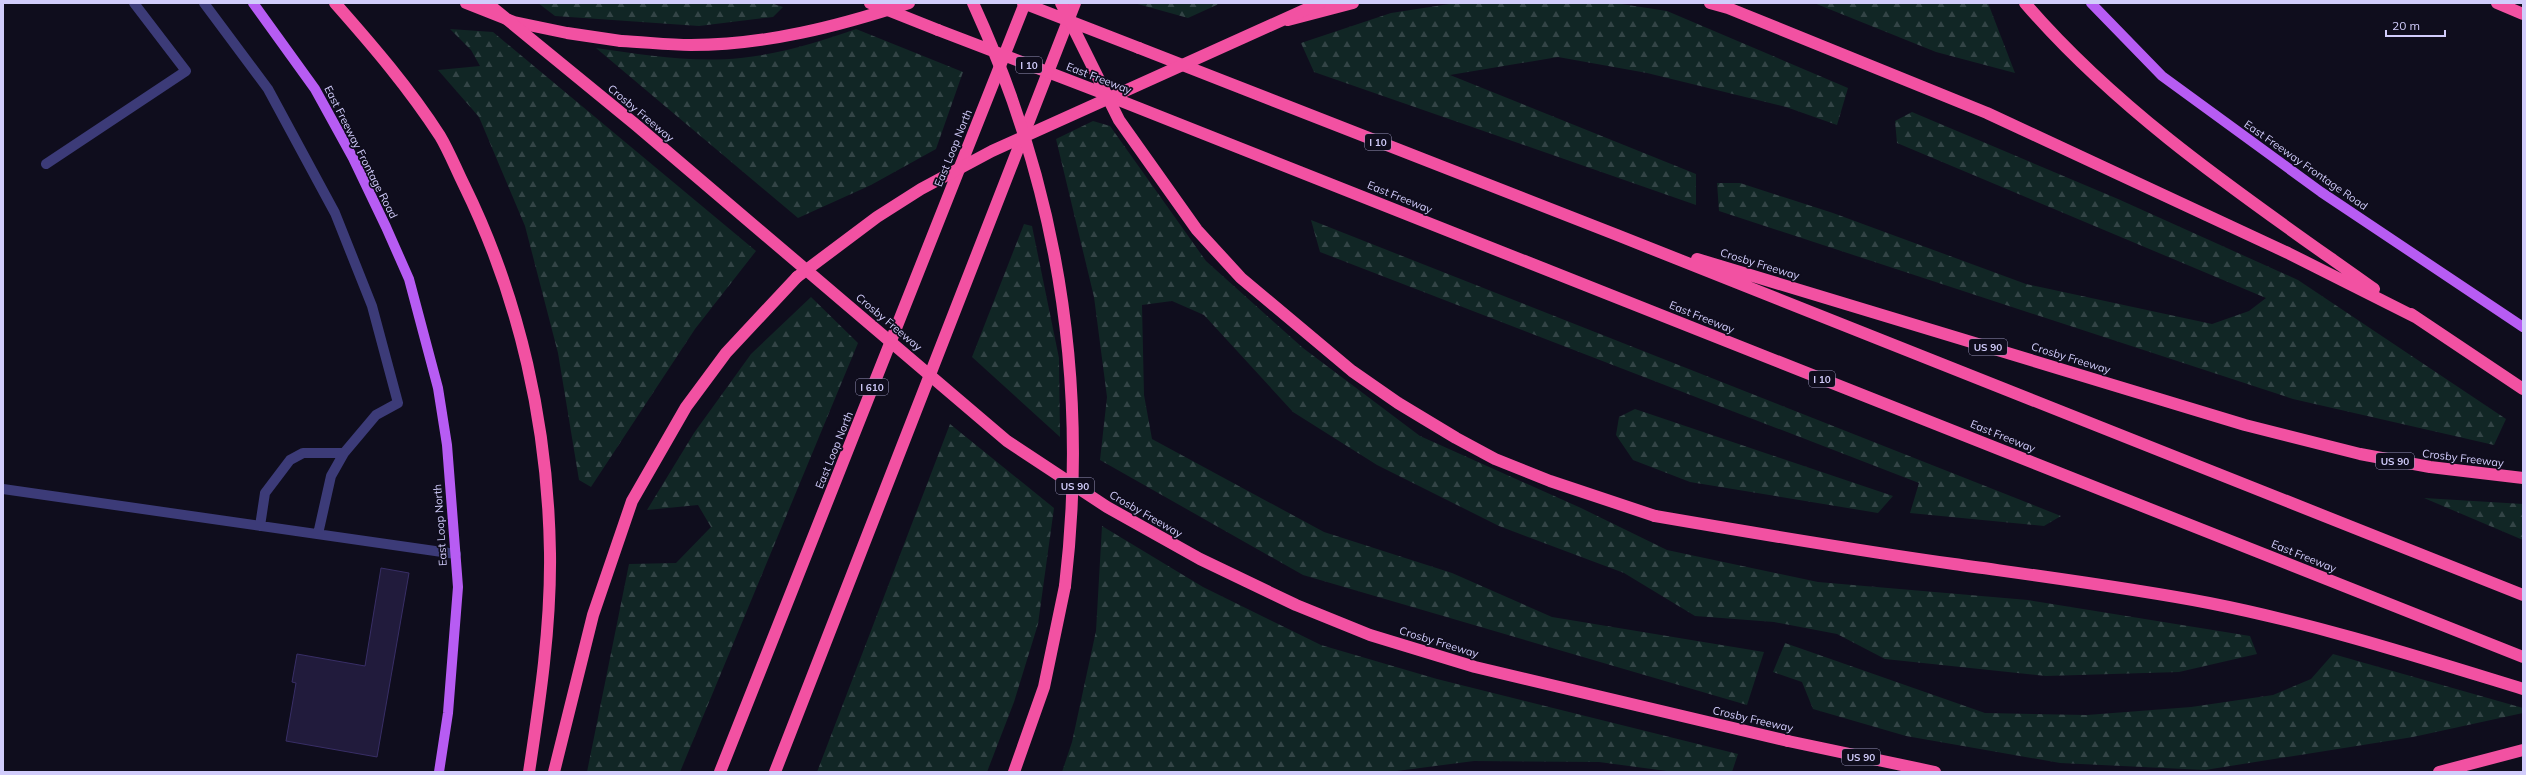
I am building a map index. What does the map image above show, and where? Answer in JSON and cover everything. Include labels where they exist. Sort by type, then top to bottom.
[{"type":"highway","points":[[335,3],[392,67],[441,138],[485,229],[504,280],[522,342],[538,414],[548,491],[550,556],[546,630],[529,772]]},
{"type":"highway","points":[[466,3],[514,22],[567,33],[621,41],[692,45],[752,41],[838,24],[909,3]]},
{"type":"highway","name":"Crosby Freeway","points":[[487,3],[660,146],[1007,441],[1107,507],[1200,559],[1296,605],[1370,635],[1474,667],[1788,741],[1935,772]]},
{"type":"highway","name":"East Freeway","points":[[870,3],[1121,100],[2523,657]]},
{"type":"highway","points":[[973,3],[998,62],[1022,128],[1048,224],[1064,312],[1073,406],[1074,463],[1072,515],[1065,586],[1044,687],[1014,772]]},
{"type":"highway","name":"I 10","points":[[1024,3],[1617,235],[2523,595]]},
{"type":"highway","name":"East Loop North","points":[[720,772],[1024,3]]},
{"type":"highway","points":[[1061,3],[1119,120],[1152,169],[1197,230],[1241,278],[1352,371],[1398,403],[1456,438],[1495,458],[1550,480],[1655,516],[1819,544],[2099,584],[2210,604],[2322,630],[2523,689]]},
{"type":"highway","points":[[775,772],[1075,3]]},
{"type":"highway","points":[[554,772],[593,616],[632,501],[686,407],[726,353],[797,277],[876,217],[921,189],[992,151],[1137,84],[1284,21],[1322,8],[1353,3]]},
{"type":"highway","points":[[1710,3],[1728,8],[1988,113],[2288,253],[2417,318]]},
{"type":"highway","points":[[2025,3],[2066,48],[2138,114],[2293,231],[2417,318],[2523,389]]},
{"type":"highway","points":[[2498,3],[2523,14]]},
{"type":"highway","name":"Crosby Freeway","points":[[1617,235],[2245,425],[2360,454],[2430,467],[2523,478]]},
{"type":"highway","points":[[2438,772],[2523,750]]},
{"type":"main road","name":"East Freeway Frontage Road","points":[[253,3],[316,89],[353,158],[409,279]]},
{"type":"main road","name":"East Freeway Frontage Road","points":[[2091,3],[2162,76],[2321,192],[2523,327]]},
{"type":"main road","name":"East Loop North","points":[[409,279],[438,388],[447,444],[456,554],[458,587],[454,644],[448,713],[439,772]]},
{"type":"lane","points":[[46,164],[186,71],[134,3]]},
{"type":"lane","points":[[204,3],[268,89],[335,213],[372,306],[398,403],[376,415],[344,453],[331,476],[318,534]]},
{"type":"lane","points":[[260,526],[265,492],[277,474],[290,460],[303,453],[344,453]]},
{"type":"lane","points":[[3,489],[456,554]]},
{"type":"green space","points":[[538,3],[771,3],[783,7],[773,17],[699,26],[555,16]]},
{"type":"green space","points":[[1134,3],[1221,3],[1188,18]]},
{"type":"green space","points":[[1456,3],[1615,3],[1667,11],[1848,88],[1837,125],[1786,107],[1647,73],[1558,57],[1450,75],[1696,174],[1696,205],[1314,72],[1301,43],[1391,13]]},
{"type":"green space","points":[[1814,3],[1988,3],[2015,73],[1936,52]]},
{"type":"green space","points":[[450,29],[493,32],[756,251],[695,329],[591,487],[579,480],[558,353],[525,226],[479,117],[438,70],[480,66],[471,50]]},
{"type":"green space","points":[[856,29],[963,72],[936,149],[871,185],[798,218],[596,48],[650,56],[686,59],[705,60],[741,58],[770,54],[799,47]]},
{"type":"green space","points":[[1912,112],[2118,199],[2298,280],[2506,419],[2494,445],[2293,399],[1719,211],[1717,183],[1740,183],[1833,213],[2026,284],[2212,324],[2249,311],[2266,298],[1897,143],[1895,121]]},
{"type":"green space","points":[[1093,121],[1110,126],[1206,261],[1303,348],[1420,436],[1581,508],[1667,550],[1818,582],[2028,600],[2250,636],[2257,654],[2179,672],[2046,676],[1885,659],[1837,634],[1774,622],[1695,616],[1624,573],[1499,526],[1377,465],[1293,412],[1204,315],[1172,301],[1142,305],[1144,395],[1152,439],[1324,532],[1452,573],[1552,617],[1764,652],[1747,705],[1303,575],[1100,460],[1107,397],[1094,297],[1056,139]]},
{"type":"green space","points":[[1311,220],[2061,516],[2044,526],[1910,513],[1919,483],[1320,252]]},
{"type":"green space","points":[[1024,224],[1032,226],[1059,358],[1060,437],[972,357]]},
{"type":"green space","points":[[811,297],[858,343],[680,772],[587,772],[629,564],[676,563],[711,527],[698,505],[647,510],[694,433],[751,354]]},
{"type":"green space","points":[[1635,409],[1893,496],[1878,513],[1690,482],[1633,460],[1616,435],[1619,417]]},
{"type":"green space","points":[[950,424],[1054,508],[1038,624],[1014,702],[987,772],[817,772]]},
{"type":"green space","points":[[2424,498],[2523,504],[2523,540]]},
{"type":"green space","points":[[1102,526],[1203,587],[1321,645],[1437,679],[1738,754],[1732,772],[1674,772],[1599,762],[1474,761],[1389,772],[1062,772],[1072,742],[1096,631]]},
{"type":"green space","points":[[1785,643],[1985,713],[2087,715],[2191,707],[2273,695],[2311,679],[2333,654],[2523,708],[2523,713],[2413,737],[2205,770],[2060,763],[1906,736],[1813,709],[1802,682],[1773,672]]},
{"type":"building","points":[[381,568],[409,573],[377,757],[286,741],[296,683],[292,682],[297,654],[365,666]]}]
